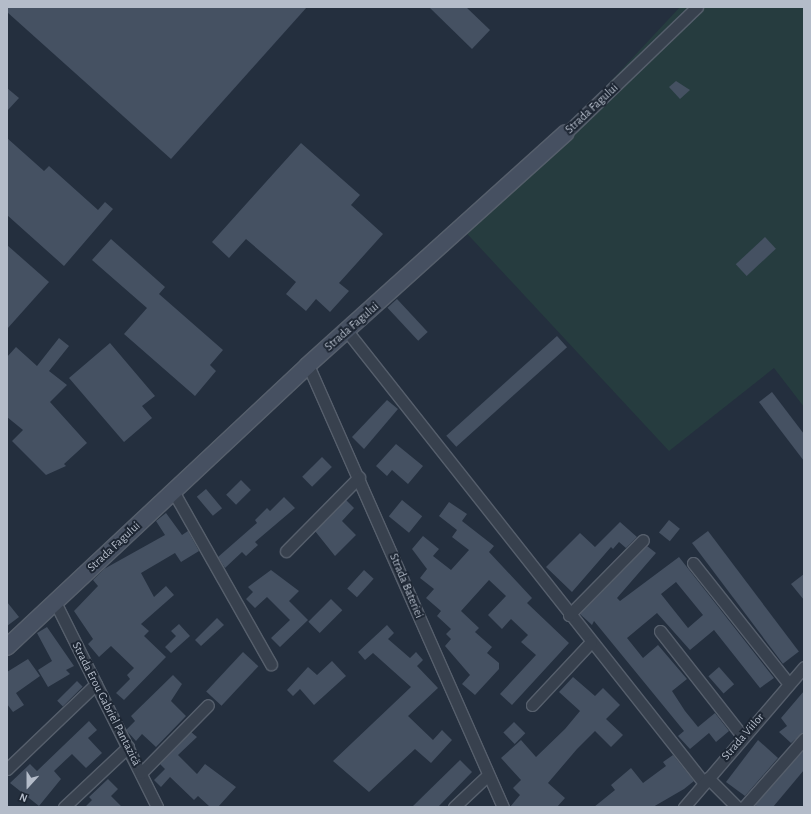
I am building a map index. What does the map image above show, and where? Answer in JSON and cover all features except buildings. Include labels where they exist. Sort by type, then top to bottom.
[{"type":"street","name":"Strada Fagului","points":[[7,648],[308,365],[348,331],[565,134],[697,7]]},
{"type":"street","points":[[348,331],[591,642],[706,780],[737,807]]},
{"type":"street","name":"Strada Bateriei","points":[[308,365],[359,477],[503,807]]},
{"type":"street","points":[[286,551],[359,477]]},
{"type":"street","points":[[173,491],[271,664]]},
{"type":"street","points":[[569,615],[643,540]]},
{"type":"street","points":[[693,563],[789,684]]},
{"type":"street","name":"Strada Erou Gabriel Pantazică","points":[[55,602],[128,747],[156,807]]},
{"type":"street","points":[[660,631],[743,737]]},
{"type":"street","points":[[532,705],[591,642]]},
{"type":"street","name":"Strada Viilor","points":[[684,807],[804,667]]},
{"type":"street","points":[[7,769],[96,684]]},
{"type":"street","points":[[141,774],[208,705]]},
{"type":"street","points":[[744,807],[804,738]]},
{"type":"street","points":[[64,807],[128,747]]},
{"type":"street","points":[[454,807],[488,775]]},
{"type":"green space","points":[[680,7],[804,7],[804,407],[774,368],[669,451],[459,225],[583,111]]}]
